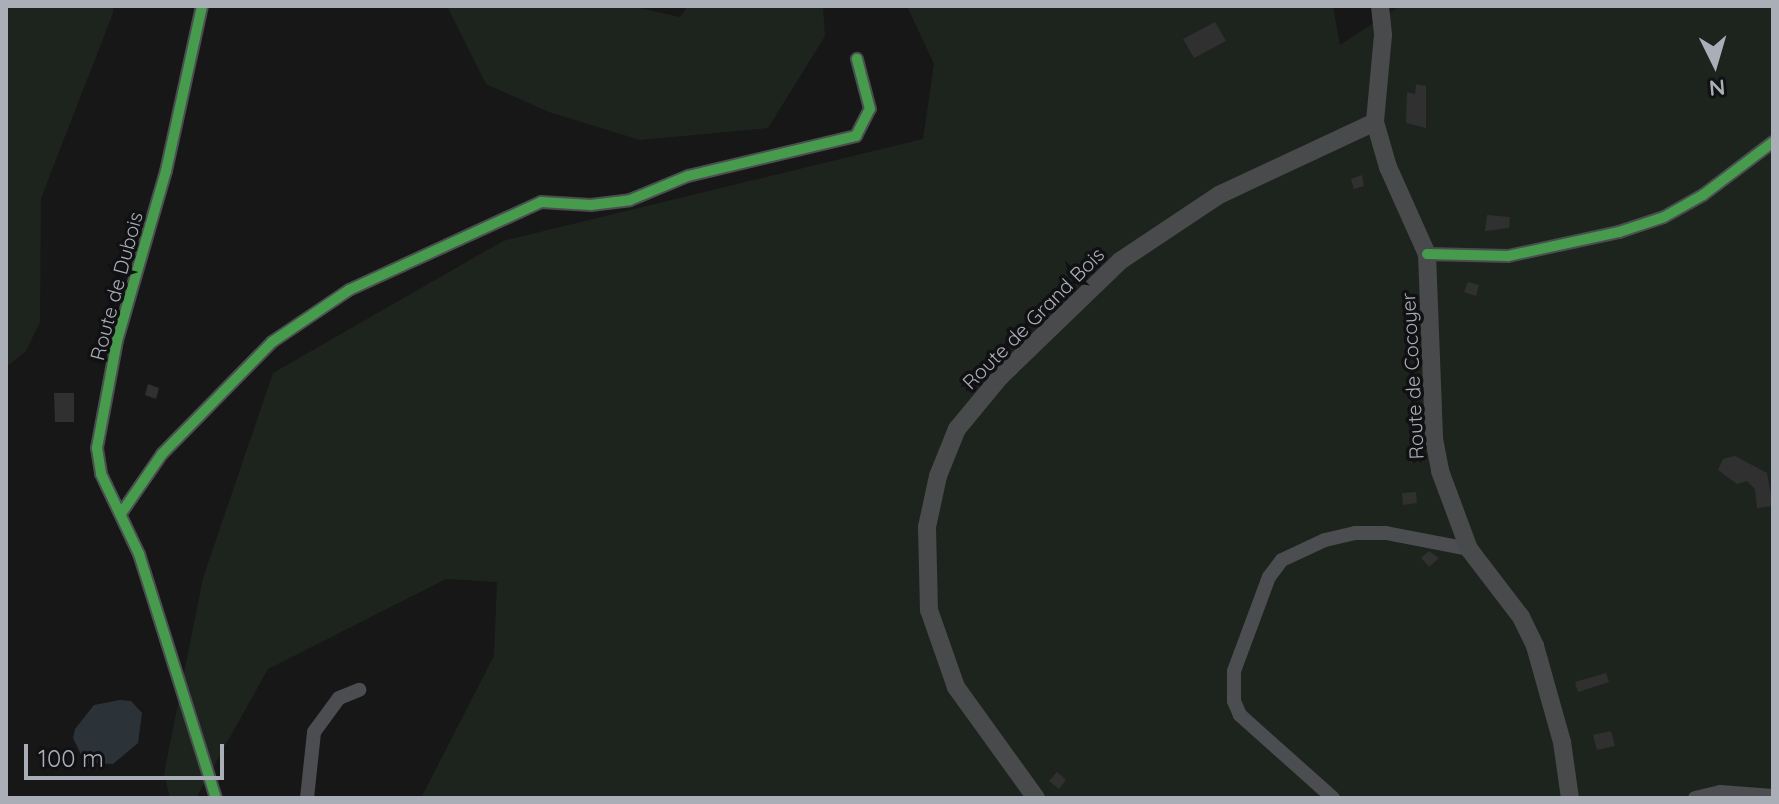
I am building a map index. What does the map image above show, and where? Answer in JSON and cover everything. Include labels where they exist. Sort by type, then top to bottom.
[{"type":"main road","points":[[1375,122],[1383,35],[1380,6]]},
{"type":"main road","name":"Route de Cocoyer","points":[[1375,122],[1388,167],[1427,254],[1434,439],[1452,511],[1469,549],[1521,617],[1535,646],[1562,742],[1570,798]]},
{"type":"main road","name":"Route de Grand Bois","points":[[1036,798],[956,687],[929,610],[927,527],[938,476],[957,429],[1000,377],[1120,261],[1219,195],[1375,122]]},
{"type":"street","name":"Route de Dubois","points":[[202,6],[166,171],[117,341],[97,448],[101,474],[122,512],[216,798]]},
{"type":"street","points":[[122,512],[162,454],[272,342],[349,290],[541,202],[591,205],[630,200],[688,176],[856,136],[870,109],[857,59]]},
{"type":"street","points":[[1427,254],[1508,256],[1619,232],[1664,217],[1703,195],[1773,142]]},
{"type":"street","points":[[1333,798],[1240,715],[1234,701],[1234,671],[1269,577],[1282,560],[1325,540],[1355,533],[1386,533],[1469,549]]},
{"type":"street","points":[[307,798],[314,732],[339,698],[359,690]]},
{"type":"street","points":[[1695,798],[1720,792],[1773,796]]},
{"type":"shaded area","points":[[6,6],[113,6],[113,13],[41,198],[40,322],[26,351],[6,367]]},
{"type":"shaded area","points":[[447,6],[631,6],[680,17],[688,6],[823,6],[825,36],[768,128],[640,140],[549,112],[486,84]]},
{"type":"shaded area","points":[[907,6],[1333,6],[1340,45],[1400,6],[1773,6],[1773,798],[421,798],[494,656],[497,582],[446,579],[268,669],[196,798],[170,798],[164,774],[203,578],[273,373],[503,241],[923,139],[934,64]]},
{"type":"shaded area","points":[[131,701],[142,713],[138,743],[113,764],[85,763],[73,738],[75,729],[94,705]]},
{"type":"building","points":[[1215,22],[1226,41],[1194,58],[1183,39]]},
{"type":"building","points":[[1416,84],[1426,86],[1426,128],[1406,123],[1407,92],[1415,94]]},
{"type":"building","points":[[1362,175],[1364,186],[1354,189],[1351,179]]},
{"type":"building","points":[[1487,215],[1510,217],[1509,228],[1485,231]]},
{"type":"building","points":[[1468,282],[1479,285],[1476,296],[1464,292]]},
{"type":"building","points":[[148,384],[159,388],[156,399],[145,395]]},
{"type":"building","points":[[54,393],[74,393],[74,422],[55,422]]},
{"type":"building","points":[[1735,456],[1767,473],[1773,506],[1757,508],[1755,489],[1747,481],[1737,484],[1718,470],[1723,459]]},
{"type":"building","points":[[1416,492],[1417,503],[1403,505],[1402,493]]},
{"type":"building","points":[[1429,551],[1439,558],[1429,567],[1421,558]]},
{"type":"building","points":[[1606,673],[1609,682],[1578,692],[1575,682]]},
{"type":"building","points":[[1611,731],[1615,746],[1597,750],[1593,735]]},
{"type":"building","points":[[1057,772],[1066,780],[1059,789],[1049,781]]},
{"type":"cycle path","points":[[202,6],[166,171],[117,341],[97,448],[101,474],[139,554],[216,798]]},
{"type":"cycle path","points":[[122,512],[162,454],[272,342],[349,290],[541,202],[591,205],[630,200],[688,176],[856,136],[870,109],[857,59]]},
{"type":"cycle path","points":[[1427,254],[1508,256],[1619,232],[1664,217],[1703,195],[1773,142]]}]
